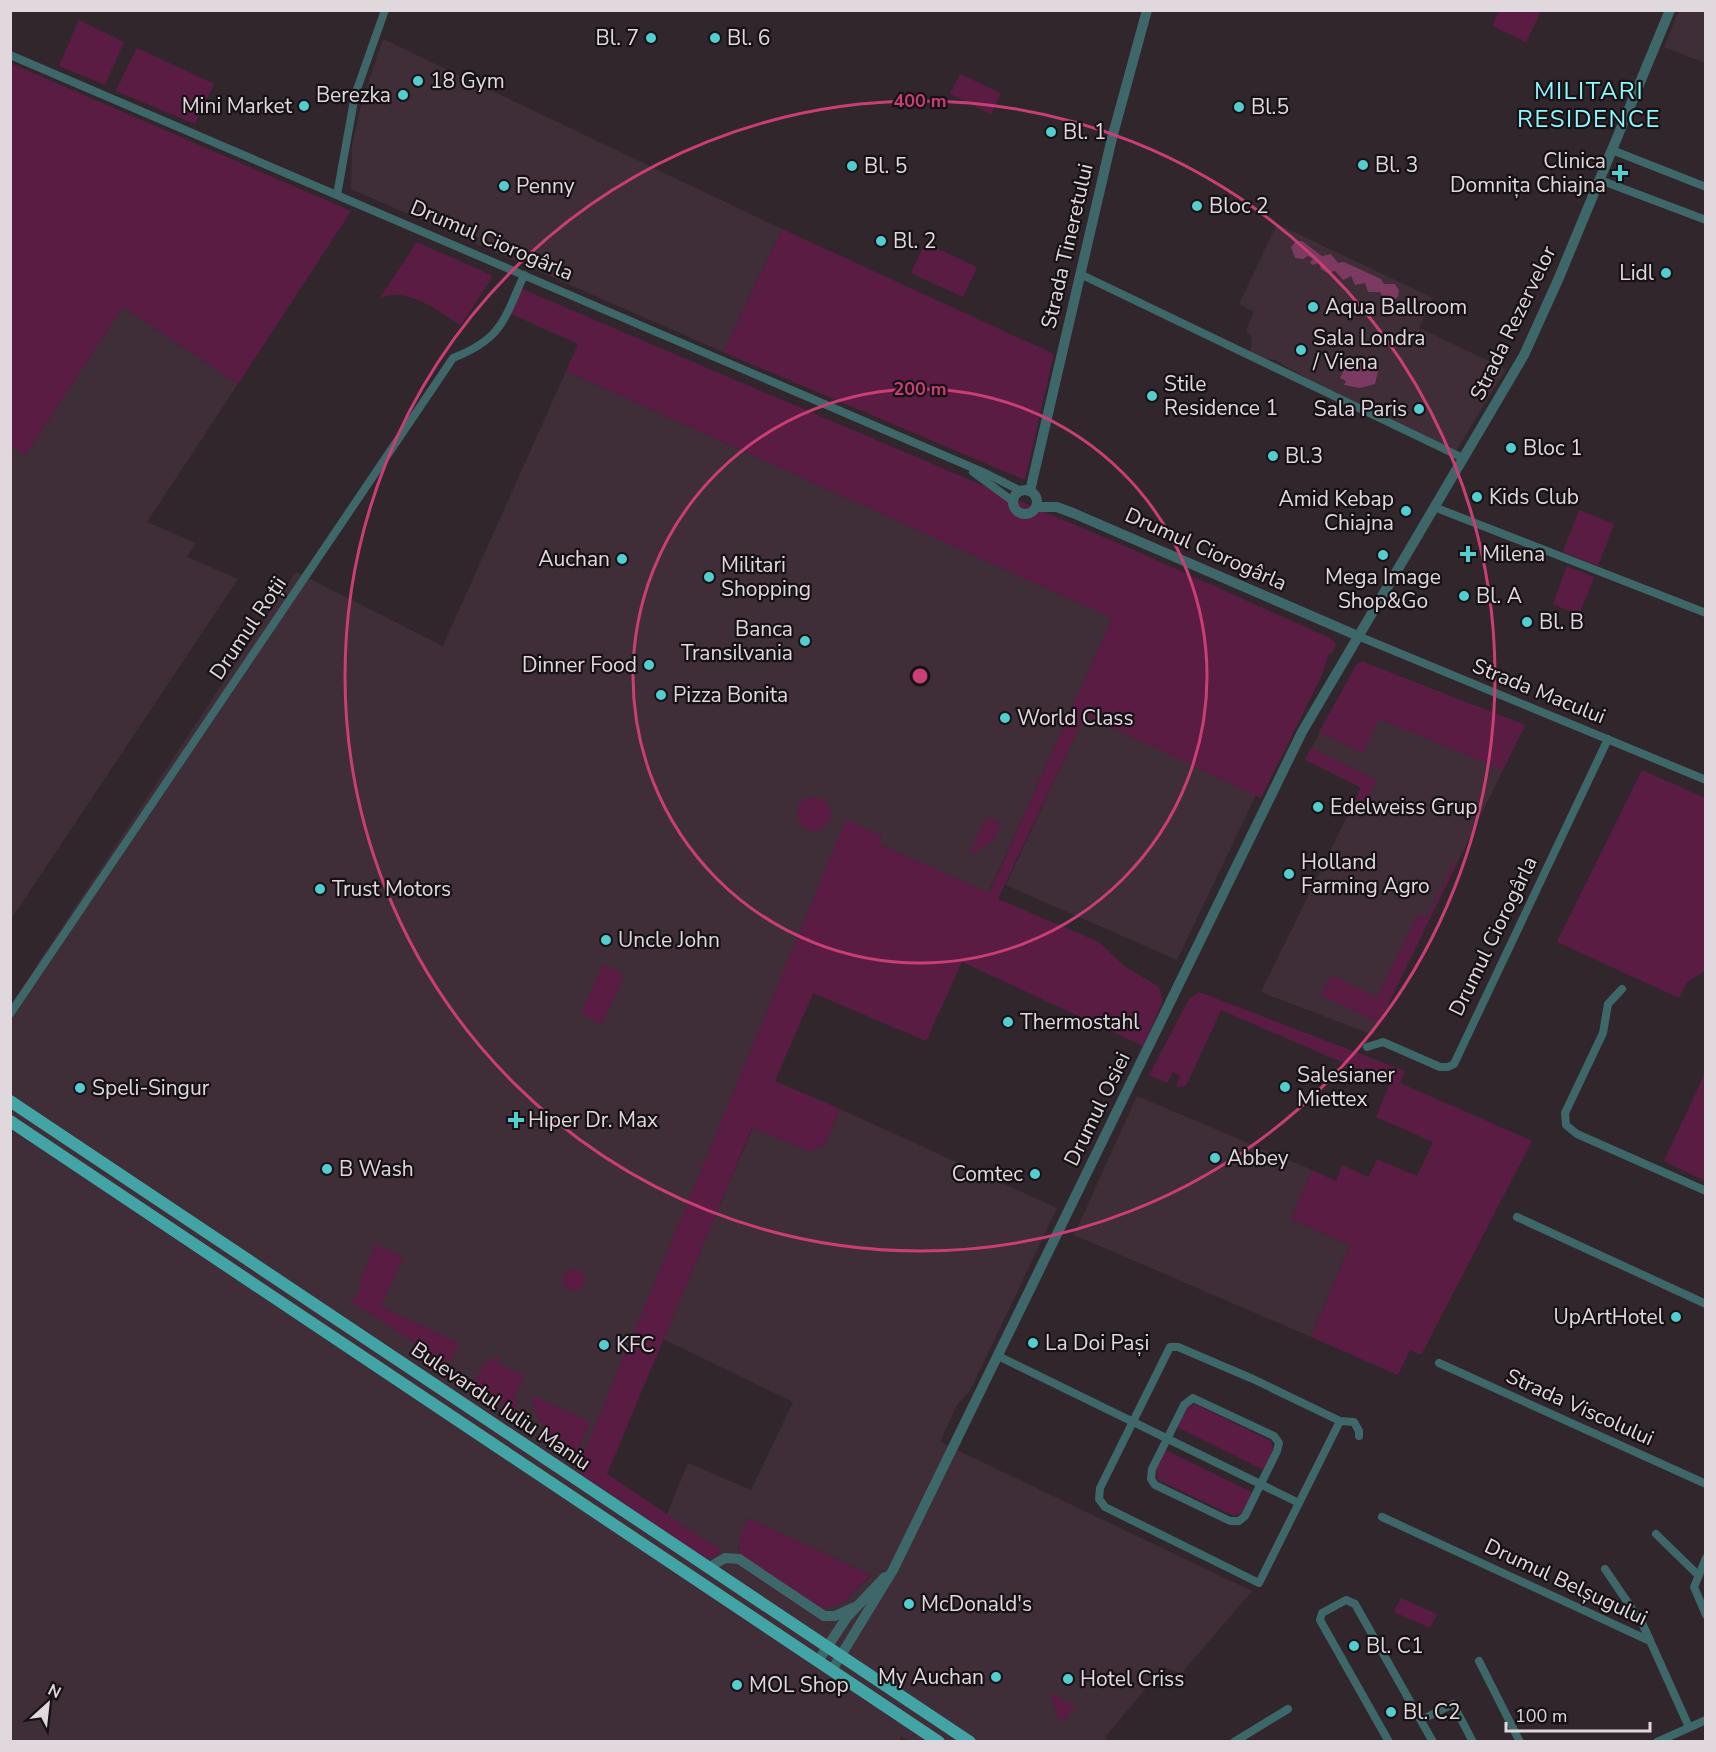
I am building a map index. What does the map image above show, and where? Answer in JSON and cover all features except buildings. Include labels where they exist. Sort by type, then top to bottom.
[{"type":"main road","name":"Bulevardul Iuliu Maniu","points":[[10,1101],[970,1742]]},
{"type":"main road","name":"Bulevardul Iuliu Maniu","points":[[10,1121],[939,1742]]},
{"type":"main road","points":[[225,1264],[245,1268],[258,1267]]},
{"type":"main road","points":[[442,1409],[450,1395]]},
{"type":"main road","points":[[454,1417],[462,1403]]},
{"type":"street","points":[[337,195],[355,94],[385,10]]},
{"type":"street","name":"Strada Tineretului","points":[[1026,491],[1114,129],[1147,10]]},
{"type":"street","name":"Strada Rezervelor","points":[[1358,636],[1524,355],[1670,10]]},
{"type":"street","name":"Drumul Ciorogârla","points":[[10,55],[1026,491]]},
{"type":"street","points":[[1612,150],[1706,187]]},
{"type":"street","points":[[1600,180],[1706,220]]},
{"type":"street","points":[[1080,274],[1463,458]]},
{"type":"street","name":"Drumul Roții","points":[[10,1014],[453,358],[483,345],[493,336],[502,325],[524,275]]},
{"type":"street","name":"Drumul Ciorogârla","points":[[957,463],[994,485],[1014,502]]},
{"type":"street","points":[[1026,491],[1036,496],[1036,507],[1029,513],[1023,514],[1016,510],[1014,502],[1026,491]]},
{"type":"street","name":"Drumul Ciorogârla","points":[[1036,507],[1058,507],[1073,513],[1358,636]]},
{"type":"street","points":[[1434,507],[1706,613]]},
{"type":"street","name":"Strada Macului","points":[[1358,636],[1706,780]]},
{"type":"street","name":"Drumul Osiei","points":[[832,1670],[893,1570],[1302,732],[1358,636]]},
{"type":"street","points":[[1347,654],[1361,647],[1377,645]]},
{"type":"street","name":"Drumul Ciorogârla","points":[[1367,1047],[1383,1042],[1440,1067],[1454,1064],[1608,739]]},
{"type":"street","points":[[1622,989],[1611,997],[1603,1033],[1564,1119],[1569,1129],[1706,1191]]},
{"type":"street","points":[[1517,1217],[1706,1304]]},
{"type":"street","points":[[1340,1421],[1259,1583],[1101,1503],[1100,1488],[1167,1350],[1174,1346],[1253,1379],[1340,1421],[1354,1422],[1359,1436]]},
{"type":"street","points":[[998,1356],[1299,1503]]},
{"type":"street","name":"Strada Viscolului","points":[[1439,1363],[1706,1484]]},
{"type":"street","points":[[1197,1399],[1277,1439],[1279,1447],[1241,1520],[1230,1521],[1153,1483],[1151,1472],[1167,1439],[1187,1401],[1197,1399]]},
{"type":"street","name":"Drumul Belșugului","points":[[1382,1517],[1650,1641],[1689,1727]]},
{"type":"street","points":[[1656,1534],[1697,1574]]},
{"type":"street","points":[[708,1568],[725,1558],[739,1559],[824,1616],[835,1616],[857,1606]]},
{"type":"street","points":[[1706,1558],[1697,1574],[1694,1587],[1706,1615]]},
{"type":"street","points":[[1605,1569],[1643,1625],[1650,1641]]},
{"type":"street","name":"Drumul Osiei","points":[[818,1661],[857,1606],[893,1570]]},
{"type":"street","points":[[1389,1742],[1320,1620],[1322,1613],[1346,1600],[1354,1604],[1433,1742]]},
{"type":"street","points":[[1479,1661],[1520,1742]]},
{"type":"street","points":[[1421,1720],[1454,1704],[1473,1742]]},
{"type":"street","points":[[1234,1742],[1288,1709]]},
{"type":"street","points":[[1657,1742],[1706,1720]]},
{"type":"shaded area","points":[[1499,10],[1541,11],[1526,42],[1492,26]]},
{"type":"shaded area","points":[[1679,10],[1705,11],[1705,63],[1664,47]]},
{"type":"shaded area","points":[[79,20],[124,42],[105,85],[59,66]]},
{"type":"shaded area","points":[[383,39],[782,229],[723,352],[351,189],[352,145],[361,105]]},
{"type":"shaded area","points":[[137,48],[214,84],[195,124],[116,91]]},
{"type":"shaded area","points":[[10,63],[351,211],[238,384],[123,307],[25,455],[11,447]]},
{"type":"shaded area","points":[[960,74],[1001,93],[991,114],[950,94]]},
{"type":"shaded area","points":[[1277,224],[1433,298],[1419,328],[1506,369],[1456,451],[1316,384],[1275,360],[1250,352],[1252,338],[1246,330],[1254,312],[1239,304]]},
{"type":"shaded area","points":[[782,229],[1054,354],[1025,480],[723,352]]},
{"type":"shaded area","points":[[1296,241],[1302,241],[1322,256],[1331,254],[1338,263],[1344,262],[1381,279],[1384,284],[1395,284],[1399,290],[1398,297],[1385,301],[1380,292],[1368,292],[1365,283],[1355,285],[1351,276],[1343,280],[1335,271],[1327,273],[1321,269],[1319,263],[1312,265],[1310,262],[1313,259],[1308,256],[1303,259],[1295,258],[1291,247]]},
{"type":"shaded area","points":[[417,242],[493,276],[461,325],[422,301],[411,297],[389,295],[379,299]]},
{"type":"shaded area","points":[[925,243],[977,267],[963,297],[911,273]]},
{"type":"shaded area","points":[[520,288],[1129,548],[1330,638],[1336,644],[1331,654],[1329,653],[1321,677],[1261,798],[1085,715],[998,899],[1099,942],[1124,966],[1159,987],[1163,1001],[1143,1046],[962,962],[926,1041],[813,993],[775,1081],[840,1109],[824,1146],[810,1151],[752,1128],[607,1474],[722,1551],[714,1558],[704,1557],[581,1474],[578,1467],[846,820],[882,836],[879,844],[989,893],[1112,618],[566,371],[578,344],[509,313]]},
{"type":"shaded area","points":[[123,307],[238,384],[147,522],[196,543],[187,557],[238,579],[11,919],[11,447],[25,455]]},
{"type":"shaded area","points":[[1349,358],[1378,371],[1375,384],[1360,388],[1344,385],[1346,381],[1340,378],[1344,369],[1343,364]]},
{"type":"shaded area","points":[[566,371],[1113,618],[988,894],[879,844],[882,836],[846,821],[606,1475],[667,1514],[688,1463],[751,1490],[793,1402],[663,1339],[753,1127],[810,1151],[824,1146],[840,1109],[1057,1208],[970,1391],[957,1405],[940,1442],[1252,1591],[1181,1674],[1164,1667],[1105,1737],[1108,1741],[910,1742],[901,1736],[899,1742],[11,1742],[11,1004],[296,572],[443,646]],"holes":[[[748,1518],[871,1575],[842,1603],[826,1607],[738,1549]]]},
{"type":"shaded area","points":[[1579,510],[1614,524],[1598,566],[1563,552]]},
{"type":"shaded area","points":[[1567,566],[1594,577],[1579,615],[1553,604]]},
{"type":"shaded area","points":[[1363,662],[1525,725],[1373,1035],[1261,992],[1361,788],[1305,760],[1357,664]]},
{"type":"shaded area","points":[[1363,662],[1525,725],[1503,770],[1379,719],[1363,753],[1319,732],[1357,664]]},
{"type":"shaded area","points":[[1085,714],[1256,795],[1177,960],[1006,885]]},
{"type":"shaded area","points":[[1311,748],[1377,780],[1365,803],[1356,799],[1361,787],[1305,760]]},
{"type":"shaded area","points":[[1642,770],[1705,798],[1705,971],[1687,982],[1679,998],[1557,942]]},
{"type":"shaded area","points":[[814,797],[826,802],[831,814],[826,826],[814,831],[802,826],[797,814],[802,802]]},
{"type":"shaded area","points":[[986,818],[998,821],[1000,827],[993,841],[975,853],[970,852]]},
{"type":"shaded area","points":[[1454,861],[1457,863],[1379,1023],[1321,995],[1331,975],[1377,997],[1418,914],[1426,918]]},
{"type":"shaded area","points":[[603,964],[621,972],[622,981],[602,1024],[581,1014]]},
{"type":"shaded area","points":[[1199,992],[1405,1071],[1400,1083],[1532,1141],[1421,1355],[1410,1350],[1398,1375],[1311,1337],[1350,1245],[1291,1219],[1312,1170],[1336,1181],[1342,1165],[1369,1177],[1377,1159],[1417,1176],[1433,1142],[1376,1117],[1390,1083],[1221,1010],[1187,1084],[1182,1087],[1176,1086],[1180,1076],[1173,1072],[1167,1083],[1149,1075],[1189,999]]},
{"type":"shaded area","points":[[1705,1073],[1705,1181],[1664,1161]]},
{"type":"shaded area","points":[[1137,1096],[1312,1170],[1291,1219],[1350,1245],[1311,1337],[1074,1235]]},
{"type":"shaded area","points":[[375,1244],[403,1257],[381,1306],[459,1343],[450,1362],[443,1361],[352,1302],[361,1287],[360,1281]]},
{"type":"shaded area","points":[[570,1269],[578,1269],[585,1276],[585,1284],[578,1291],[570,1291],[563,1284],[563,1276]]},
{"type":"shaded area","points":[[501,1355],[497,1363],[524,1375],[517,1393],[516,1412],[474,1383],[484,1364]]},
{"type":"shaded area","points":[[532,1395],[590,1422],[576,1457],[541,1423],[533,1406]]},
{"type":"shaded area","points":[[1195,1404],[1271,1441],[1273,1449],[1264,1470],[1177,1427],[1186,1409]]},
{"type":"shaded area","points":[[1165,1450],[1253,1493],[1242,1513],[1234,1516],[1158,1480],[1156,1469]]},
{"type":"shaded area","points":[[748,1518],[871,1575],[842,1603],[822,1609],[743,1557],[739,1542]]},
{"type":"shaded area","points":[[1401,1598],[1437,1614],[1430,1628],[1394,1612]]},
{"type":"shaded area","points":[[1051,1693],[1075,1707],[1064,1720],[1059,1720],[1050,1696]]},
{"type":"place","name":"Bl. 7","points":[[651,38]]},
{"type":"place","name":"Bl. 6","points":[[715,38]]},
{"type":"place","name":"18 Gym","points":[[418,81]]},
{"type":"place","name":"Berezka","points":[[403,95]]},
{"type":"place","name":"Mini Market","points":[[304,106]]},
{"type":"place","name":"Bl.5","points":[[1239,107]]},
{"type":"place","name":"Bl. 1","points":[[1051,132]]},
{"type":"place","name":"Bl. 3","points":[[1363,165]]},
{"type":"place","name":"Bl. 5","points":[[852,166]]},
{"type":"place","name":"Clinica Domnița Chiajna","points":[[1620,173]]},
{"type":"place","name":"Penny","points":[[504,186]]},
{"type":"place","name":"Bloc 2","points":[[1197,206]]},
{"type":"place","name":"Bl. 2","points":[[881,241]]},
{"type":"place","name":"Lidl","points":[[1666,273]]},
{"type":"place","name":"Aqua Ballroom","points":[[1313,307]]},
{"type":"place","name":"Sala Londra / Viena","points":[[1301,350]]},
{"type":"place","name":"Stile Residence 1","points":[[1152,396]]},
{"type":"place","name":"Sala Paris","points":[[1419,409]]},
{"type":"place","name":"Bloc 1","points":[[1511,448]]},
{"type":"place","name":"Bl.3","points":[[1273,456]]},
{"type":"place","name":"Kids Club","points":[[1477,497]]},
{"type":"place","name":"Amid Kebap Chiajna","points":[[1406,511]]},
{"type":"place","name":"Milena","points":[[1468,554]]},
{"type":"place","name":"Mega Image Shop&Go","points":[[1383,555]]},
{"type":"place","name":"Auchan","points":[[622,559]]},
{"type":"place","name":"Militari Shopping","points":[[709,577]]},
{"type":"place","name":"Bl. A","points":[[1464,596]]},
{"type":"place","name":"Bl. B","points":[[1527,622]]},
{"type":"place","name":"Banca Transilvania","points":[[805,641]]},
{"type":"place","name":"Dinner Food","points":[[649,665]]},
{"type":"place","name":"Pizza Bonita","points":[[661,695]]},
{"type":"place","name":"World Class","points":[[1005,718]]},
{"type":"place","name":"Edelweiss Grup","points":[[1318,807]]},
{"type":"place","name":"Holland Farming Agro","points":[[1289,874]]},
{"type":"place","name":"Trust Motors","points":[[320,889]]},
{"type":"place","name":"Uncle John","points":[[606,940]]},
{"type":"place","name":"Thermostahl","points":[[1008,1022]]},
{"type":"place","name":"Salesianer Miettex","points":[[1285,1087]]},
{"type":"place","name":"Speli-Singur","points":[[80,1088]]},
{"type":"place","name":"Hiper Dr. Max","points":[[516,1120]]},
{"type":"place","name":"Abbey","points":[[1215,1158]]},
{"type":"place","name":"B Wash","points":[[327,1169]]},
{"type":"place","name":"Comtec","points":[[1035,1174]]},
{"type":"place","name":"UpArtHotel","points":[[1676,1317]]},
{"type":"place","name":"La Doi Pași","points":[[1033,1343]]},
{"type":"place","name":"KFC","points":[[604,1345]]},
{"type":"place","name":"McDonald's","points":[[909,1604]]},
{"type":"place","name":"Bl. C1","points":[[1354,1646]]},
{"type":"place","name":"My Auchan","points":[[996,1677]]},
{"type":"place","name":"Hotel Criss","points":[[1068,1679]]},
{"type":"place","name":"MOL Shop","points":[[737,1685]]},
{"type":"place","name":"Bl. C2","points":[[1391,1712]]},
{"type":"district","name":"MILITARI RESIDENCE","points":[[1589,105]]}]
